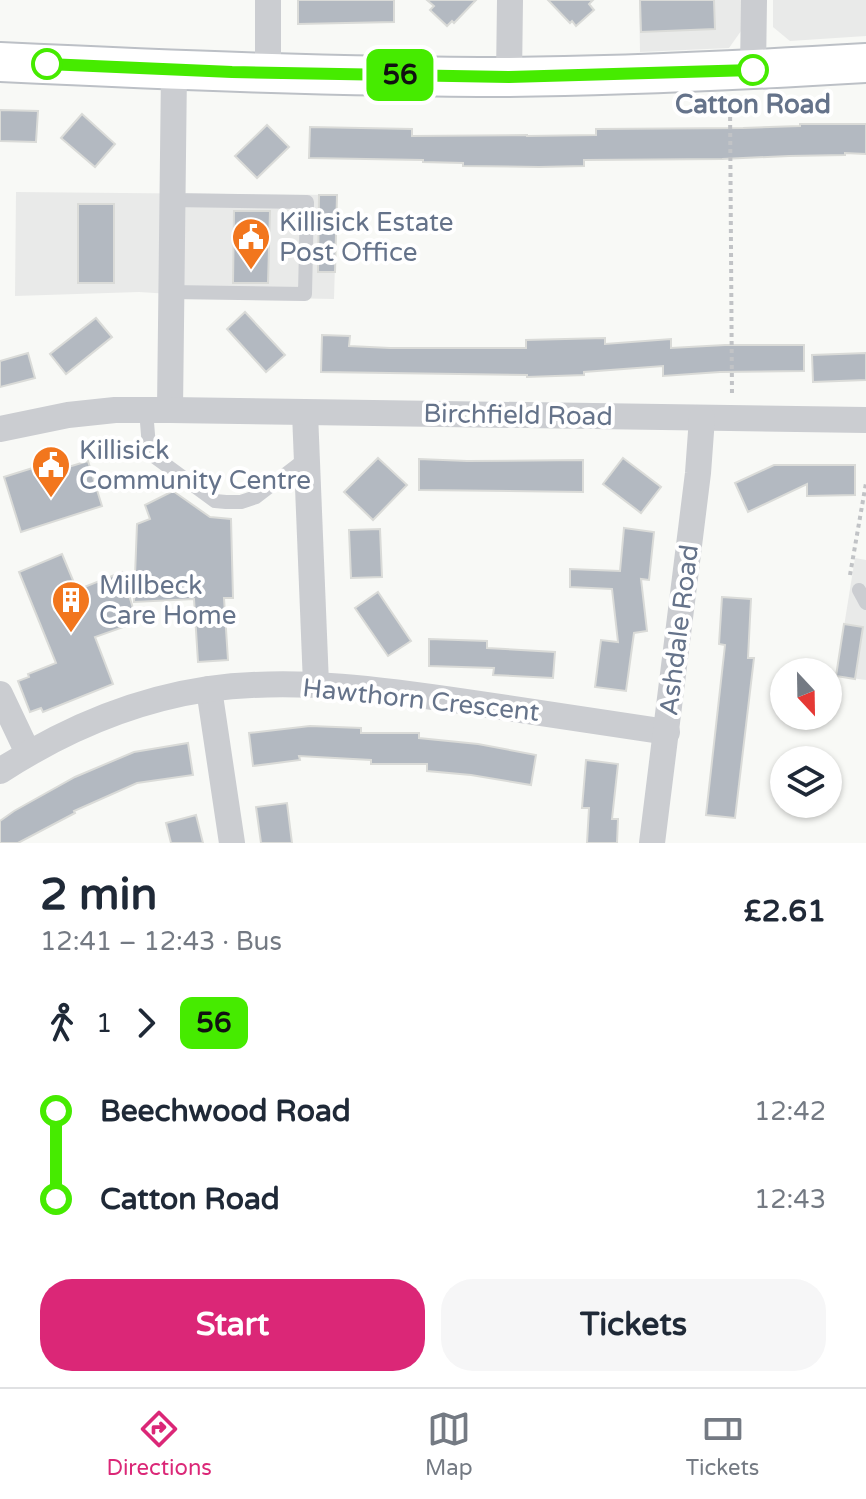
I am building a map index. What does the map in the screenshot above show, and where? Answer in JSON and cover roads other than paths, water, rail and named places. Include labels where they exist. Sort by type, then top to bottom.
[{"type":"street","points":[[268,0],[268,72]]},
{"type":"street","points":[[509,77],[510,0]]},
{"type":"street","points":[[741,70],[754,0]]},
{"type":"street","points":[[0,62],[174,70],[509,77],[866,63]]},
{"type":"street","points":[[158,410],[170,292],[174,70]]},
{"type":"street","name":"Birchfield Road","points":[[0,429],[68,415],[115,410],[866,420]]},
{"type":"street","points":[[305,413],[316,684]]},
{"type":"street","name":"Ashdale Road","points":[[652,843],[698,473],[702,418]]},
{"type":"street","name":"Hawthorn Crescent","points":[[0,771],[82,726],[130,708],[209,689],[316,684],[400,691],[667,732]]},
{"type":"street","points":[[209,689],[232,843]]},
{"type":"street","points":[[0,694],[28,753]]},
{"type":"lane","points":[[170,292],[305,294],[307,202],[171,200]]},
{"type":"lane","points":[[158,410],[149,447],[155,457],[215,501],[241,502],[256,497],[308,457]]},
{"type":"place","name":"Catton Road","points":[[753,70]]},
{"type":"place","name":"Killisick Estate Post Office","points":[[251,271]]},
{"type":"place","name":"Killisick Community Centre","points":[[51,499]]},
{"type":"place","name":"Millbeck Care Home","points":[[71,634]]}]
